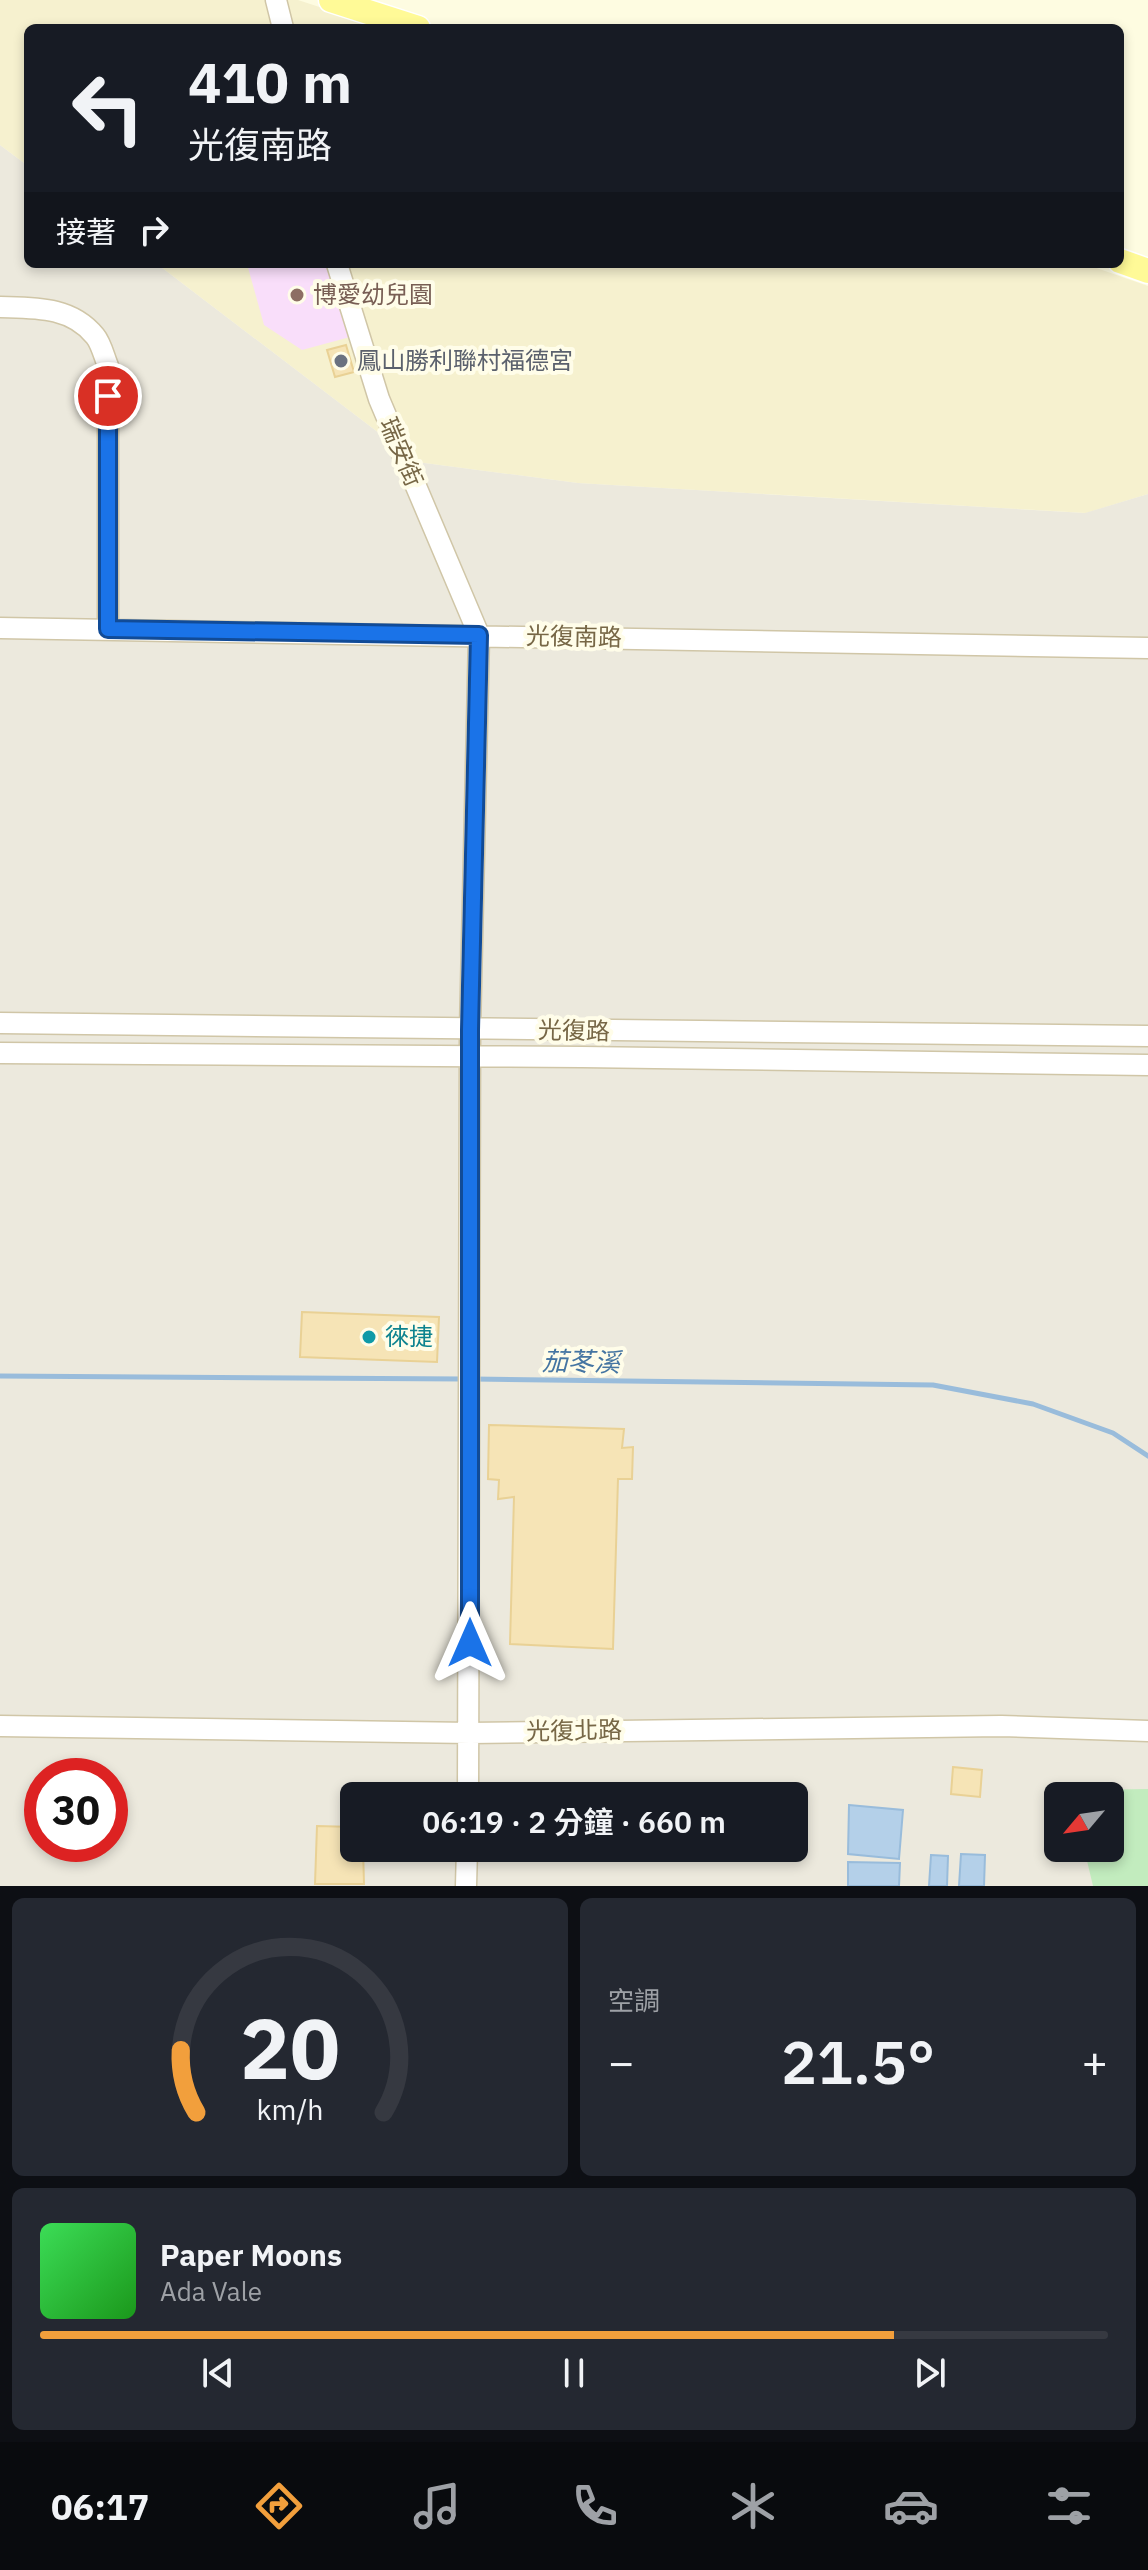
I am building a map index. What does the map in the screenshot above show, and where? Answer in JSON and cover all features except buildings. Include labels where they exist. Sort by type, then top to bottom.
[{"type":"main road","points":[[331,0],[406,24]]},
{"type":"main road","points":[[1124,262],[1148,271]]},
{"type":"street","points":[[276,0],[282,24]]},
{"type":"street","name":"瑞安街","points":[[338,268],[379,399],[479,635]]},
{"type":"street","points":[[0,307],[48,308],[76,320],[96,337],[108,366],[108,629]]},
{"type":"street","name":"光復南路","points":[[0,628],[1148,648]]},
{"type":"street","points":[[468,1782],[470,1030],[479,635]]},
{"type":"street","name":"光復路","points":[[0,1023],[1148,1036]]},
{"type":"street","name":"光復路","points":[[0,1053],[1148,1065]]},
{"type":"street","name":"光復北路","points":[[0,1726],[470,1733],[1001,1726],[1148,1731]]},
{"type":"street","points":[[466,1886],[467,1862]]},
{"type":"shaded area","points":[[0,0],[298,0],[372,24],[24,24],[24,163],[0,145]]},
{"type":"shaded area","points":[[0,145],[24,163],[24,268],[162,268],[417,462],[578,483],[1085,513],[1148,494],[1148,1886],[0,1886]]},
{"type":"shaded area","points":[[162,268],[1096,268],[1148,286],[1148,494],[1086,513],[578,483],[417,462]]},
{"type":"shaded area","name":"博愛幼兒園","points":[[248,268],[331,268],[350,337],[302,350],[264,325]]},
{"type":"green space","points":[[1124,1789],[1148,1789],[1148,1886],[1093,1886],[1087,1862],[1124,1862]]},
{"type":"water","points":[[849,1805],[903,1810],[899,1859],[848,1854]]},
{"type":"water","points":[[961,1854],[985,1855],[984,1886],[959,1886]]},
{"type":"water","points":[[931,1855],[948,1856],[947,1886],[929,1886]]},
{"type":"water","points":[[848,1862],[900,1863],[899,1886],[848,1886]]},
{"type":"waterway","name":"茄苳溪","points":[[0,1376],[463,1379]]},
{"type":"waterway","name":"茄苳溪","points":[[473,1379],[933,1385],[1033,1404],[1113,1433],[1148,1456]]},
{"type":"place","name":"博愛幼兒園","points":[[297,295]]},
{"type":"place","name":"鳳山勝利聯村福德宮","points":[[341,361]]},
{"type":"place","name":"徠捷","points":[[369,1337]]},
{"type":"route","points":[[108,396],[108,629],[479,635],[470,1030],[470,1643]]}]
